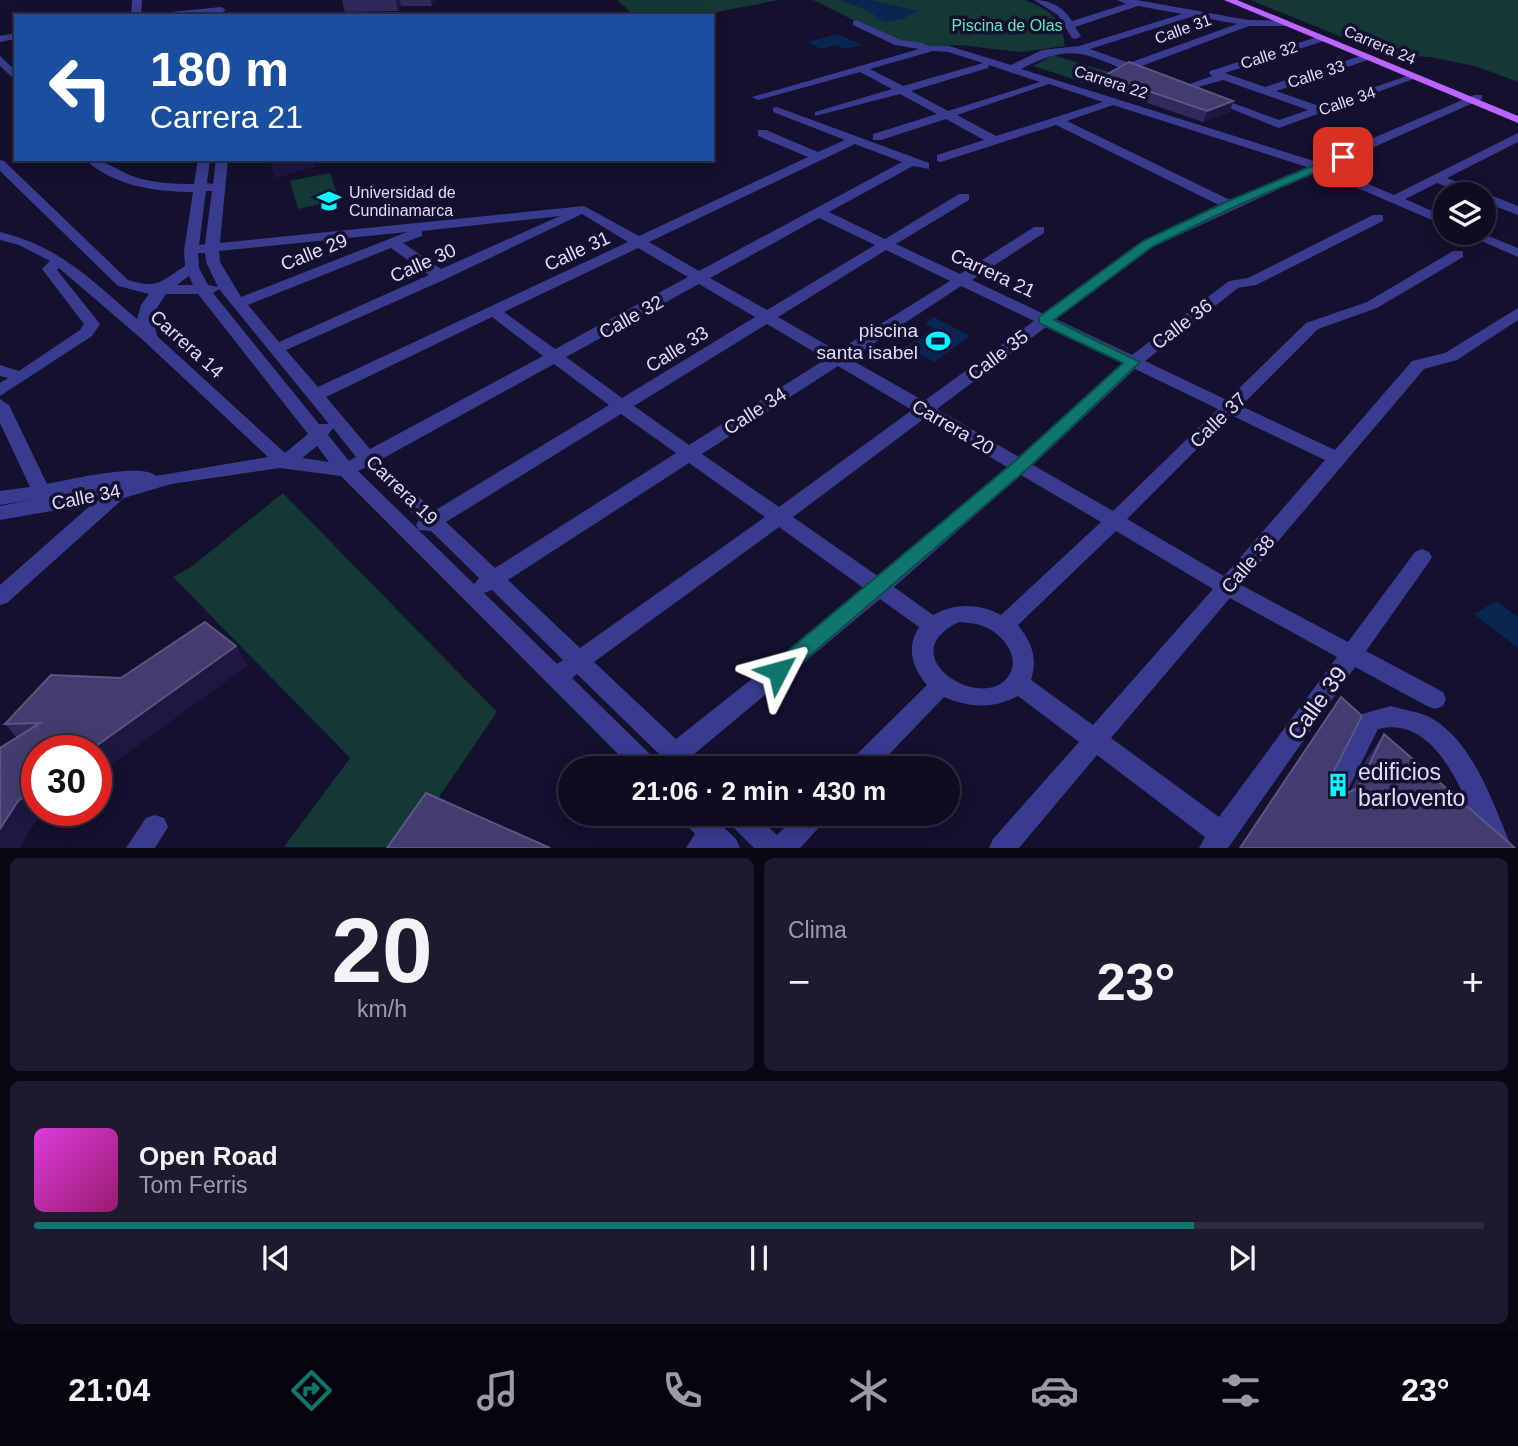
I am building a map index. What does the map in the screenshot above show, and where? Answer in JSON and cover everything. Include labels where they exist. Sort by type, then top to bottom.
[{"type":"main road","name":"Carrera 24","points":[[1229,0],[1414,77],[1518,114]]},
{"type":"main road","name":"Carrera 24","points":[[1242,0],[1518,120]]},
{"type":"street","points":[[196,14],[221,13],[231,0]]},
{"type":"street","points":[[1039,0],[1062,13],[1079,39],[1080,49]]},
{"type":"street","points":[[1122,0],[1248,23],[1285,23]]},
{"type":"street","points":[[1070,25],[1137,3]]},
{"type":"street","points":[[1012,69],[1046,52],[1080,49],[1194,13]]},
{"type":"street","name":"Carrera 22","points":[[856,23],[899,43],[937,47],[1012,69],[1319,167],[1433,217]]},
{"type":"street","name":"Calle 31","points":[[1129,67],[1248,23]]},
{"type":"street","name":"Calle 32","points":[[1173,84],[1219,74],[1323,38]]},
{"type":"street","points":[[758,97],[937,47]]},
{"type":"street","points":[[1080,49],[1173,84]]},
{"type":"street","name":"Calle 33","points":[[1265,91],[1367,57]]},
{"type":"street","points":[[0,59],[14,76]]},
{"type":"street","points":[[819,114],[984,66]]},
{"type":"street","points":[[862,68],[995,141]]},
{"type":"street","points":[[1219,74],[1319,110]]},
{"type":"street","name":"Calle 34","points":[[1173,84],[1279,124],[1414,77]]},
{"type":"street","points":[[877,137],[1044,84]]},
{"type":"street","name":"Calle 35","points":[[556,677],[779,517],[1148,244],[1230,205],[1474,99]]},
{"type":"street","points":[[941,158],[1108,104]]},
{"type":"street","points":[[777,110],[856,139]]},
{"type":"street","points":[[1057,121],[1230,205]]},
{"type":"street","points":[[762,133],[818,157]]},
{"type":"street","points":[[1393,200],[1518,137]]},
{"type":"street","name":"Calle 31","points":[[313,396],[856,139]]},
{"type":"street","name":"Calle 32","points":[[346,470],[819,213],[919,163],[856,139]]},
{"type":"street","points":[[93,161],[111,173],[139,183],[163,187],[218,186]]},
{"type":"street","points":[[191,260],[204,161]]},
{"type":"street","name":"Carrera 19","points":[[222,161],[212,248],[213,262],[232,295],[313,396],[368,459],[677,756]]},
{"type":"street","name":"Carrera 14","points":[[0,164],[123,284],[145,290],[203,290],[232,295]]},
{"type":"street","points":[[1436,178],[1446,182]]},
{"type":"street","name":"Calle 33","points":[[411,534],[964,197]]},
{"type":"street","points":[[1503,205],[1518,197]]},
{"type":"street","points":[[1496,202],[1518,211]]},
{"type":"street","points":[[150,338],[144,327],[144,316],[149,304],[191,260],[212,248],[584,210]]},
{"type":"street","name":"Carrera 20","points":[[584,210],[1227,587],[1436,699]]},
{"type":"street","name":"Calle 30","points":[[276,349],[584,210]]},
{"type":"street","name":"Carrera 21","points":[[819,213],[1229,410],[1338,459]]},
{"type":"street","name":"Calle 36","points":[[690,756],[1020,466],[1133,362],[1234,284],[1251,282],[1378,218]]},
{"type":"street","name":"Calle 29","points":[[232,295],[443,224]]},
{"type":"street","name":"Calle 34","points":[[471,593],[1039,230]]},
{"type":"street","name":"Carrera 14","points":[[0,236],[24,242],[60,260],[150,338],[284,462]]},
{"type":"street","points":[[392,242],[440,276]]},
{"type":"street","points":[[1496,244],[1518,253]]},
{"type":"street","name":"Calle 37","points":[[1004,625],[1229,410],[1312,326],[1372,305],[1458,254]]},
{"type":"street","points":[[0,391],[86,333],[92,324],[49,269],[60,260]]},
{"type":"street","name":"Carrera 19","points":[[191,260],[203,290],[346,470],[636,756]]},
{"type":"street","points":[[494,311],[623,407],[932,625]]},
{"type":"street","name":"Calle 38","points":[[1002,848],[1418,365],[1451,357],[1518,313]]},
{"type":"street","points":[[0,370],[22,377]]},
{"type":"street","points":[[0,405],[39,499]]},
{"type":"street","points":[[284,462],[317,436],[332,418]]},
{"type":"street","name":"Calle 34","points":[[0,498],[39,499],[117,493],[171,478],[284,462],[346,470]]},
{"type":"street","name":"Calle 34","points":[[0,513],[39,499],[123,478],[171,478]]},
{"type":"street","points":[[0,597],[117,493]]},
{"type":"street","name":"Calle 39","points":[[1216,841],[1422,556]]},
{"type":"street","points":[[973,613],[1004,625],[1023,647],[1026,659],[1024,672],[1017,683],[1006,692],[991,697],[957,693],[942,685],[923,661],[921,648],[925,635],[932,625],[944,617],[973,613]]},
{"type":"street","points":[[1017,683],[1093,740],[1216,841]]},
{"type":"street","points":[[872,756],[942,685]]},
{"type":"street","points":[[1328,804],[1370,721],[1391,716],[1423,725],[1444,742],[1464,770],[1499,848]]},
{"type":"street","points":[[701,826],[713,843]]},
{"type":"street","points":[[749,826],[772,848]]},
{"type":"street","points":[[782,848],[803,826]]},
{"type":"street","points":[[139,848],[155,827]]},
{"type":"green space","points":[[617,0],[779,0],[706,14],[633,14]]},
{"type":"green space","name":"Piscina de Olas","points":[[813,0],[1025,0],[1053,16],[1061,28],[1065,46],[1021,52],[959,45],[910,48]]},
{"type":"green space","points":[[1250,0],[1518,0],[1518,82],[1475,66],[1430,57],[1384,54]]},
{"type":"green space","points":[[1053,55],[1109,72],[1088,84],[1033,66]]},
{"type":"green space","points":[[330,173],[339,200],[298,209],[290,181]]},
{"type":"green space","points":[[283,493],[497,712],[405,847],[284,847],[350,758],[173,577],[191,567]]},
{"type":"water","points":[[839,0],[870,0],[918,11],[902,19],[884,22],[867,10]]},
{"type":"water","points":[[837,34],[863,45],[845,49],[836,45],[821,49],[808,42]]},
{"type":"water","name":"piscina santa isabel","points":[[934,317],[970,336],[934,362],[906,347],[933,328],[925,323]]},
{"type":"water","points":[[1496,601],[1518,617],[1518,648],[1474,614]]},
{"type":"building","points":[[1129,62],[1233,101],[1207,111],[1104,76]]},
{"type":"building","points":[[205,622],[236,646],[111,735],[21,735],[21,799],[0,829],[0,748],[40,723],[5,724],[51,675],[121,678]]},
{"type":"building","name":"edificios barlovento","points":[[1341,697],[1362,716],[1331,777],[1336,789],[1347,793],[1358,788],[1384,734],[1515,848],[1240,848]]},
{"type":"building","points":[[426,793],[550,848],[387,848]]},
{"type":"place","name":"Universidad de Cundinamarca","points":[[329,201]]},
{"type":"place","name":"piscina santa isabel","points":[[938,341]]},
{"type":"place","name":"edificios barlovento","points":[[1338,785]]},
{"type":"route","points":[[778,671],[880,588],[1020,466],[1133,362],[1044,320],[1148,244],[1230,205],[1343,157]]}]
